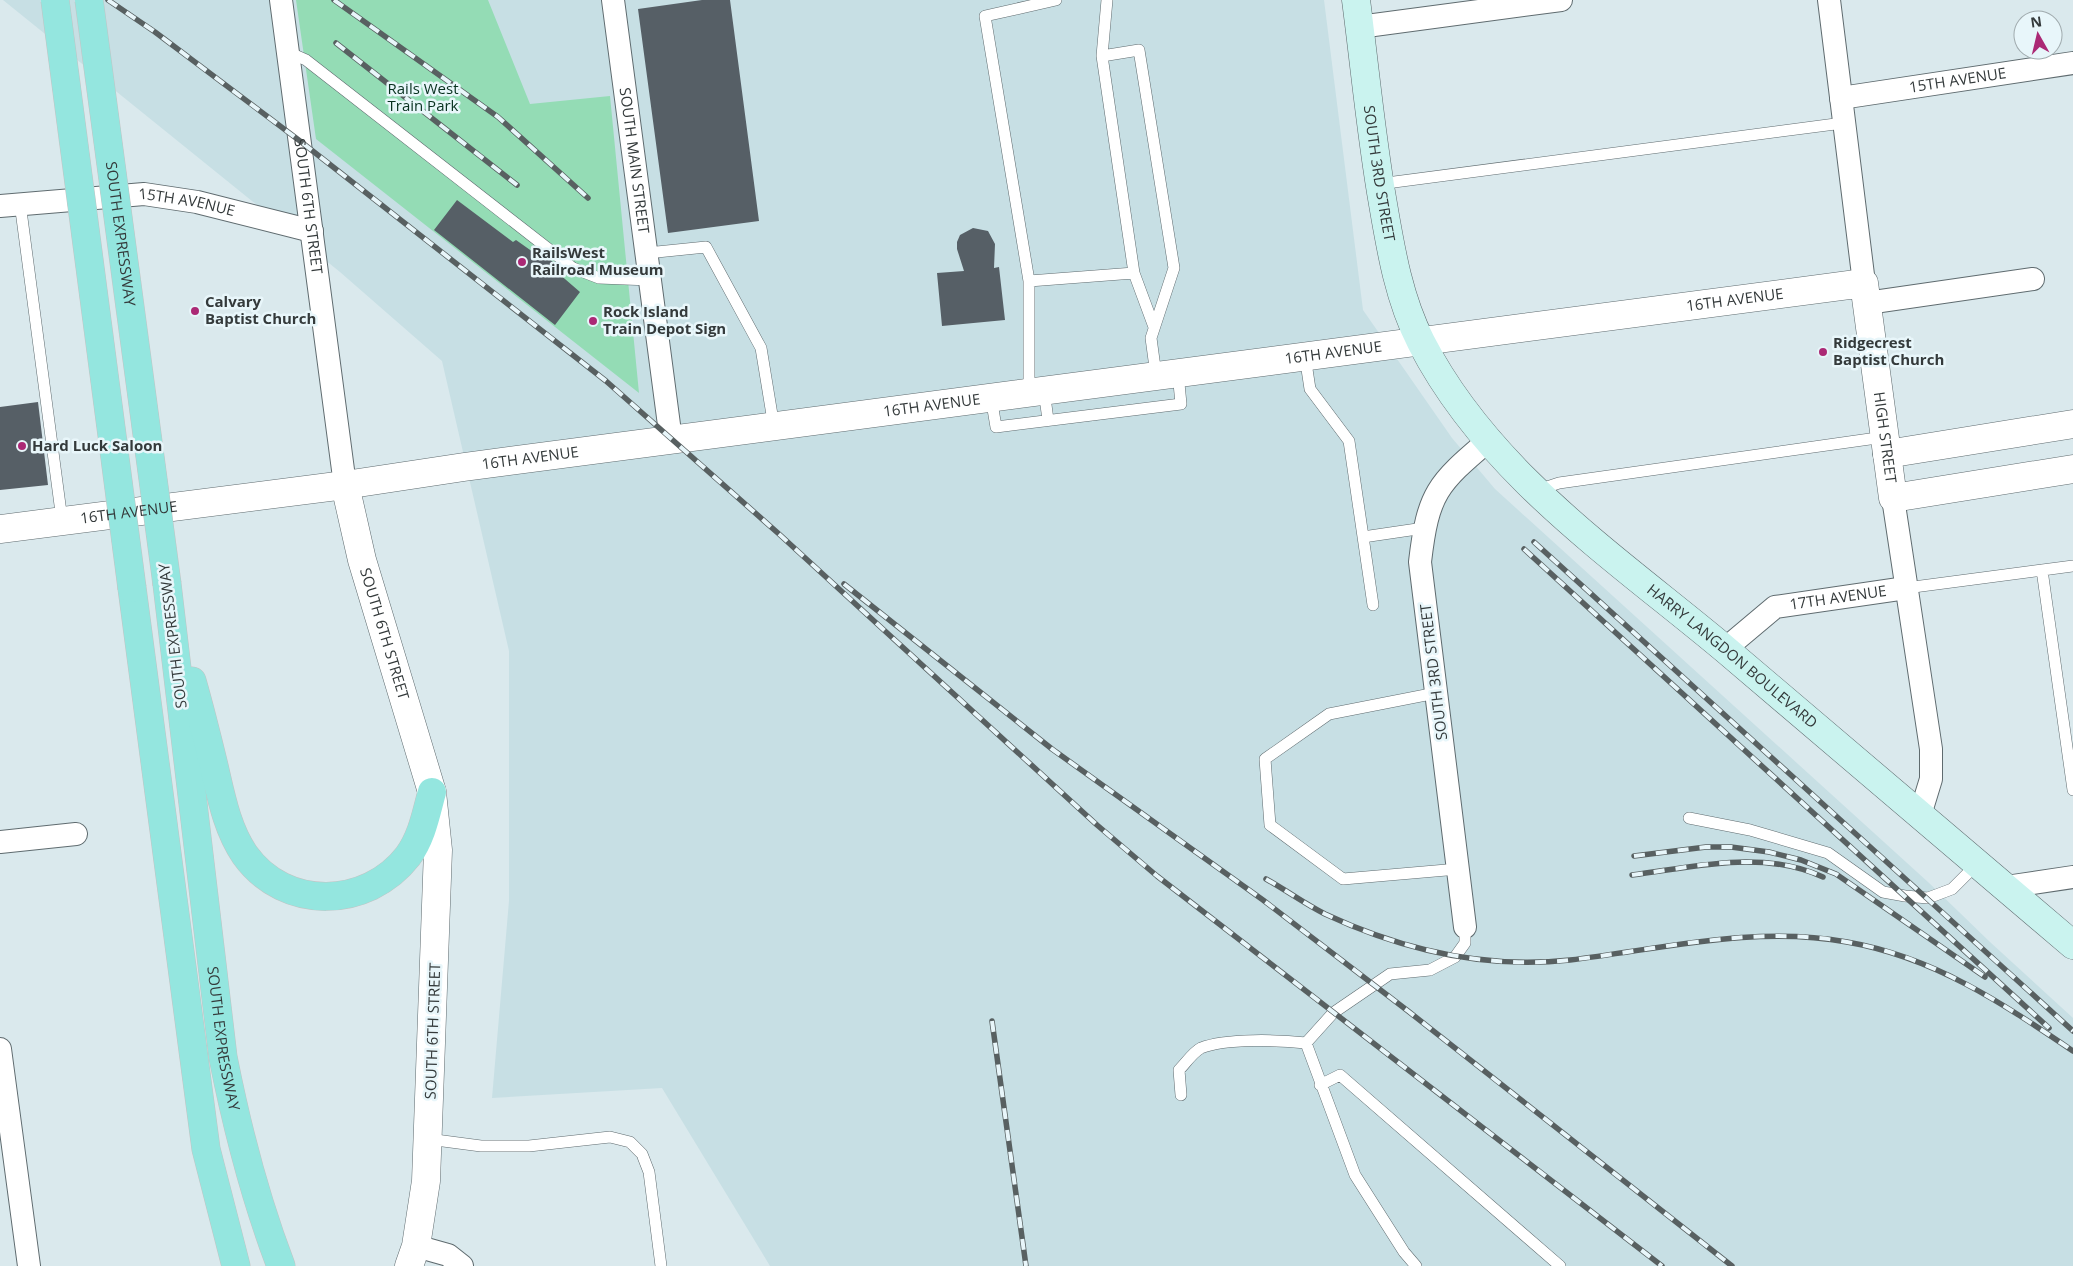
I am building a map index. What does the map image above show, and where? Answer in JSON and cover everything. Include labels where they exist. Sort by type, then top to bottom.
[{"type":"main road","name":"SOUTH EXPRESSWAY","points":[[55,0],[206,1149],[236,1266]]},
{"type":"main road","name":"SOUTH EXPRESSWAY","points":[[89,0],[167,584],[223,1057],[234,1114],[249,1172],[281,1266]]},
{"type":"main road","name":"SOUTH 3RD STREET","points":[[1356,0],[1379,184],[1401,293],[1421,341]]},
{"type":"main road","name":"HARRY LANGDON BOULEVARD","points":[[1421,341],[1450,389],[1489,440],[1570,521],[1725,649],[2073,945]]},
{"type":"main road","points":[[167,584],[230,823],[245,855],[259,872],[294,891],[320,898],[342,897],[371,887],[389,875],[408,856],[422,830],[432,792]]},
{"type":"street","name":"SOUTH 6TH STREET","points":[[281,0],[345,485],[362,560],[432,792],[438,850],[438,877],[428,1139],[426,1181],[412,1256]]},
{"type":"street","name":"SOUTH MAIN STREET","points":[[613,0],[671,440]]},
{"type":"street","points":[[1359,27],[1561,0]]},
{"type":"street","name":"HIGH STREET","points":[[1829,0],[1865,293],[1906,588],[1931,749],[1931,779],[1920,815]]},
{"type":"street","name":"15TH AVENUE","points":[[1841,98],[2073,63]]},
{"type":"street","name":"15TH AVENUE","points":[[10,205],[144,194],[196,202],[312,231]]},
{"type":"street","name":"16TH AVENUE","points":[[0,529],[345,485],[1421,341],[1865,293],[2033,278]]},
{"type":"street","points":[[1886,446],[2073,424]]},
{"type":"street","name":"SOUTH 3RD STREET","points":[[1465,926],[1420,562],[1424,528],[1432,499],[1456,468],[1489,440]]},
{"type":"street","points":[[1893,498],[2073,469]]},
{"type":"street","name":"17TH AVENUE","points":[[1725,649],[1775,607],[1906,588]]},
{"type":"street","points":[[0,842],[76,834]]},
{"type":"street","points":[[2006,887],[2073,877]]},
{"type":"street","points":[[0,1049],[7,1150],[29,1266]]},
{"type":"street","points":[[412,1256],[455,1260]]},
{"type":"lane","points":[[1048,420],[1037,391],[1029,281],[985,16],[1056,0]]},
{"type":"lane","points":[[1106,0],[1102,56],[1134,273],[1154,327]]},
{"type":"lane","points":[[992,397],[996,426],[1181,404],[1151,338],[1174,268],[1139,50],[1102,56]]},
{"type":"lane","points":[[288,52],[306,60],[573,268],[599,278],[650,280]]},
{"type":"lane","points":[[1379,184],[1843,123]]},
{"type":"lane","points":[[10,205],[62,520]]},
{"type":"lane","points":[[647,253],[706,247],[761,348],[774,427]]},
{"type":"lane","points":[[1029,281],[1134,273]]},
{"type":"lane","points":[[1305,356],[1310,389],[1349,441],[1373,605]]},
{"type":"lane","points":[[1537,490],[1559,483],[1886,446]]},
{"type":"lane","points":[[1363,537],[1424,528]]},
{"type":"lane","points":[[1906,588],[2073,566]]},
{"type":"lane","points":[[2042,570],[2073,790]]},
{"type":"lane","points":[[1436,693],[1329,714],[1266,758],[1270,825],[1343,879],[1458,869]]},
{"type":"lane","points":[[1689,818],[1750,830],[1828,853],[1883,892],[1905,896],[1928,898],[1952,889],[1978,864]]},
{"type":"lane","points":[[1306,1043],[1333,1013],[1390,974],[1430,970],[1455,957],[1465,943],[1465,926]]},
{"type":"lane","points":[[1181,1094],[1179,1070],[1200,1049],[1234,1042],[1278,1040],[1306,1043]]},
{"type":"lane","points":[[1306,1043],[1355,1175],[1404,1252],[1416,1266]]},
{"type":"lane","points":[[1320,1085],[1340,1075],[1560,1266]]},
{"type":"lane","points":[[428,1139],[481,1146],[529,1146],[610,1137],[630,1142],[642,1154],[649,1172],[661,1266]]},
{"type":"lane","points":[[1404,1252],[1407,1266]]},
{"type":"shaded area","points":[[3,0],[1324,0],[1363,310],[1452,438],[1495,489],[1928,882],[2073,1018],[2073,1266],[770,1266],[662,1088],[492,1098],[509,901],[509,651],[442,361],[340,272]]},
{"type":"green space","name":"Rails West Train Park","points":[[296,0],[488,0],[530,104],[610,96],[639,393],[316,139]]},
{"type":"building","points":[[702,0],[730,0],[759,221],[668,233],[638,9]]},
{"type":"building","points":[[457,200],[513,242],[516,240],[533,252],[536,249],[561,268],[558,273],[580,292],[555,325],[434,230]]},
{"type":"building","points":[[973,228],[988,231],[995,244],[994,268],[999,267],[1005,320],[942,326],[937,273],[964,271],[957,249],[957,242],[960,235]]},
{"type":"building","name":"Hard Luck Saloon","points":[[38,402],[48,485],[0,490],[0,407]]},
{"type":"railway","points":[[108,0],[155,32],[300,141],[606,381],[779,534],[1097,825],[1157,876],[1662,1266]]},
{"type":"railway","points":[[334,0],[498,117],[588,198]]},
{"type":"railway","points":[[336,43],[517,185]]},
{"type":"railway","points":[[1534,542],[2073,1031]]},
{"type":"railway","points":[[1524,549],[2049,1028]]},
{"type":"railway","points":[[844,584],[1052,749],[1263,900],[1408,1011],[1732,1266]]},
{"type":"railway","points":[[1634,856],[1706,847],[1731,847],[1769,852],[1801,860],[1836,874],[1985,977]]},
{"type":"railway","points":[[1632,875],[1704,865],[1752,862],[1800,869],[1823,877]]},
{"type":"railway","points":[[1266,879],[1325,914],[1354,927],[1414,947],[1476,959],[1507,962],[1570,960],[1743,937],[1812,937],[1847,942],[1879,949],[1938,970],[1993,999],[2073,1051]]},
{"type":"railway","points":[[992,1021],[1026,1266]]},
{"type":"place","name":"RailsWest Railroad Museum","points":[[522,262]]},
{"type":"place","name":"Calvary Baptist Church","points":[[195,311]]},
{"type":"place","name":"Rock Island Train Depot Sign","points":[[593,321]]},
{"type":"place","name":"Ridgecrest Baptist Church","points":[[1823,352]]},
{"type":"place","name":"Hard Luck Saloon","points":[[22,446]]}]
